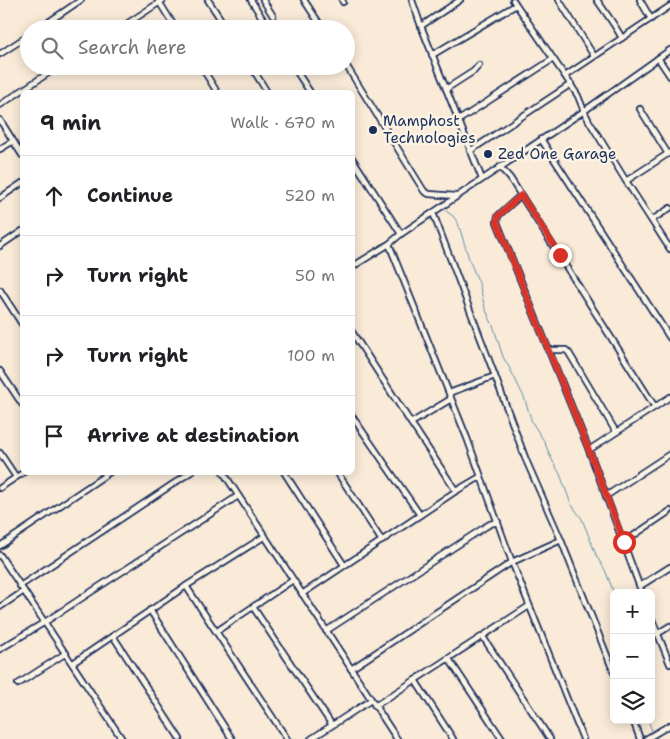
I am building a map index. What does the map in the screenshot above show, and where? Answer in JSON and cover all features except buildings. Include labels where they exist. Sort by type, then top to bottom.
[{"type":"street","points":[[51,20],[81,0]]},
{"type":"street","points":[[208,0],[221,20]]},
{"type":"street","points":[[251,0],[264,20]]},
{"type":"street","points":[[263,0],[273,16]]},
{"type":"street","points":[[304,0],[317,20]]},
{"type":"street","points":[[412,0],[420,26],[482,179]]},
{"type":"street","points":[[420,26],[460,0]]},
{"type":"street","points":[[512,0],[571,84],[584,111],[670,249]]},
{"type":"street","points":[[559,0],[594,56]]},
{"type":"street","points":[[597,0],[622,38]]},
{"type":"street","points":[[640,0],[651,19]]},
{"type":"street","points":[[132,20],[160,1],[171,20]]},
{"type":"street","points":[[432,55],[516,5]]},
{"type":"street","points":[[565,76],[670,6]]},
{"type":"street","points":[[0,54],[20,41]]},
{"type":"street","points":[[355,265],[584,111],[670,50]]},
{"type":"street","points":[[658,58],[670,76]]},
{"type":"street","points":[[459,120],[553,60]]},
{"type":"street","points":[[446,89],[474,71],[478,64]]},
{"type":"street","points":[[23,90],[45,75]]},
{"type":"street","points":[[207,75],[216,90]]},
{"type":"street","points":[[257,75],[266,90]]},
{"type":"street","points":[[299,75],[309,90]]},
{"type":"street","points":[[352,75],[424,191],[429,194],[457,196]]},
{"type":"street","points":[[470,151],[571,84]]},
{"type":"street","points":[[0,105],[20,92]]},
{"type":"street","points":[[626,181],[669,153],[640,109]]},
{"type":"street","points":[[0,120],[20,152]]},
{"type":"street","points":[[541,139],[670,338]]},
{"type":"street","points":[[0,149],[13,141]]},
{"type":"street","points":[[355,163],[402,234]]},
{"type":"street","points":[[500,167],[510,178],[655,406]]},
{"type":"street","points":[[0,198],[20,184]]},
{"type":"street","points":[[521,195],[500,213],[497,222],[589,450],[641,589]]},
{"type":"street","points":[[652,220],[670,208]]},
{"type":"street","points":[[433,213],[526,460],[561,540],[610,663]]},
{"type":"street","points":[[0,246],[20,232]]},
{"type":"street","points":[[389,244],[449,393],[529,606],[583,739]]},
{"type":"street","points":[[0,290],[20,321]]},
{"type":"street","points":[[355,337],[456,491]]},
{"type":"street","points":[[548,350],[566,350],[569,353],[616,432]]},
{"type":"street","points":[[0,370],[20,401]]},
{"type":"street","points":[[449,393],[495,376]]},
{"type":"street","points":[[589,450],[670,397]]},
{"type":"street","points":[[410,423],[451,399]]},
{"type":"street","points":[[355,420],[420,515]]},
{"type":"street","points":[[0,453],[16,477]]},
{"type":"street","points":[[606,496],[670,454]]},
{"type":"street","points":[[0,488],[20,474]]},
{"type":"street","points":[[0,546],[106,475]]},
{"type":"street","points":[[20,586],[186,475]]},
{"type":"street","points":[[225,475],[395,738]]},
{"type":"street","points":[[286,475],[344,565]]},
{"type":"street","points":[[339,475],[382,541]]},
{"type":"street","points":[[302,594],[480,477]]},
{"type":"street","points":[[0,649],[45,622],[238,496]]},
{"type":"street","points":[[624,542],[670,511]]},
{"type":"street","points":[[326,631],[485,527],[498,522]]},
{"type":"street","points":[[73,663],[186,586],[265,536]]},
{"type":"street","points":[[351,669],[512,562],[561,540]]},
{"type":"street","points":[[0,556],[122,739]]},
{"type":"street","points":[[640,586],[670,567]]},
{"type":"street","points":[[216,631],[293,580]]},
{"type":"street","points":[[186,586],[287,739]]},
{"type":"street","points":[[0,607],[24,591]]},
{"type":"street","points":[[375,706],[529,606]]},
{"type":"street","points":[[253,607],[332,725]]},
{"type":"street","points":[[150,610],[232,739]]},
{"type":"street","points":[[657,634],[670,626]]},
{"type":"street","points":[[655,628],[670,664]]},
{"type":"street","points":[[113,636],[180,739]]},
{"type":"street","points":[[483,637],[550,739]]},
{"type":"street","points":[[18,684],[66,653]]},
{"type":"street","points":[[449,659],[502,739]]},
{"type":"street","points":[[415,680],[453,739]]},
{"type":"street","points":[[311,739],[371,700]]},
{"type":"street","points":[[634,724],[640,739]]},
{"type":"street","points":[[646,739],[670,725]]},
{"type":"waterway","points":[[261,13],[266,20]]},
{"type":"waterway","points":[[302,75],[312,90]]},
{"type":"waterway","points":[[355,158],[402,229],[405,229]]},
{"type":"waterway","points":[[446,211],[458,223],[503,357],[524,397],[532,422],[544,441],[560,474],[571,504],[582,519],[612,589]]},
{"type":"waterway","points":[[649,724],[652,731]]},
{"type":"place","name":"Mamphost Technologies","points":[[373,130]]},
{"type":"place","name":"Zed One Garage","points":[[488,154]]},
{"type":"route","points":[[560,255],[521,195],[498,216],[497,222],[624,542]]}]
